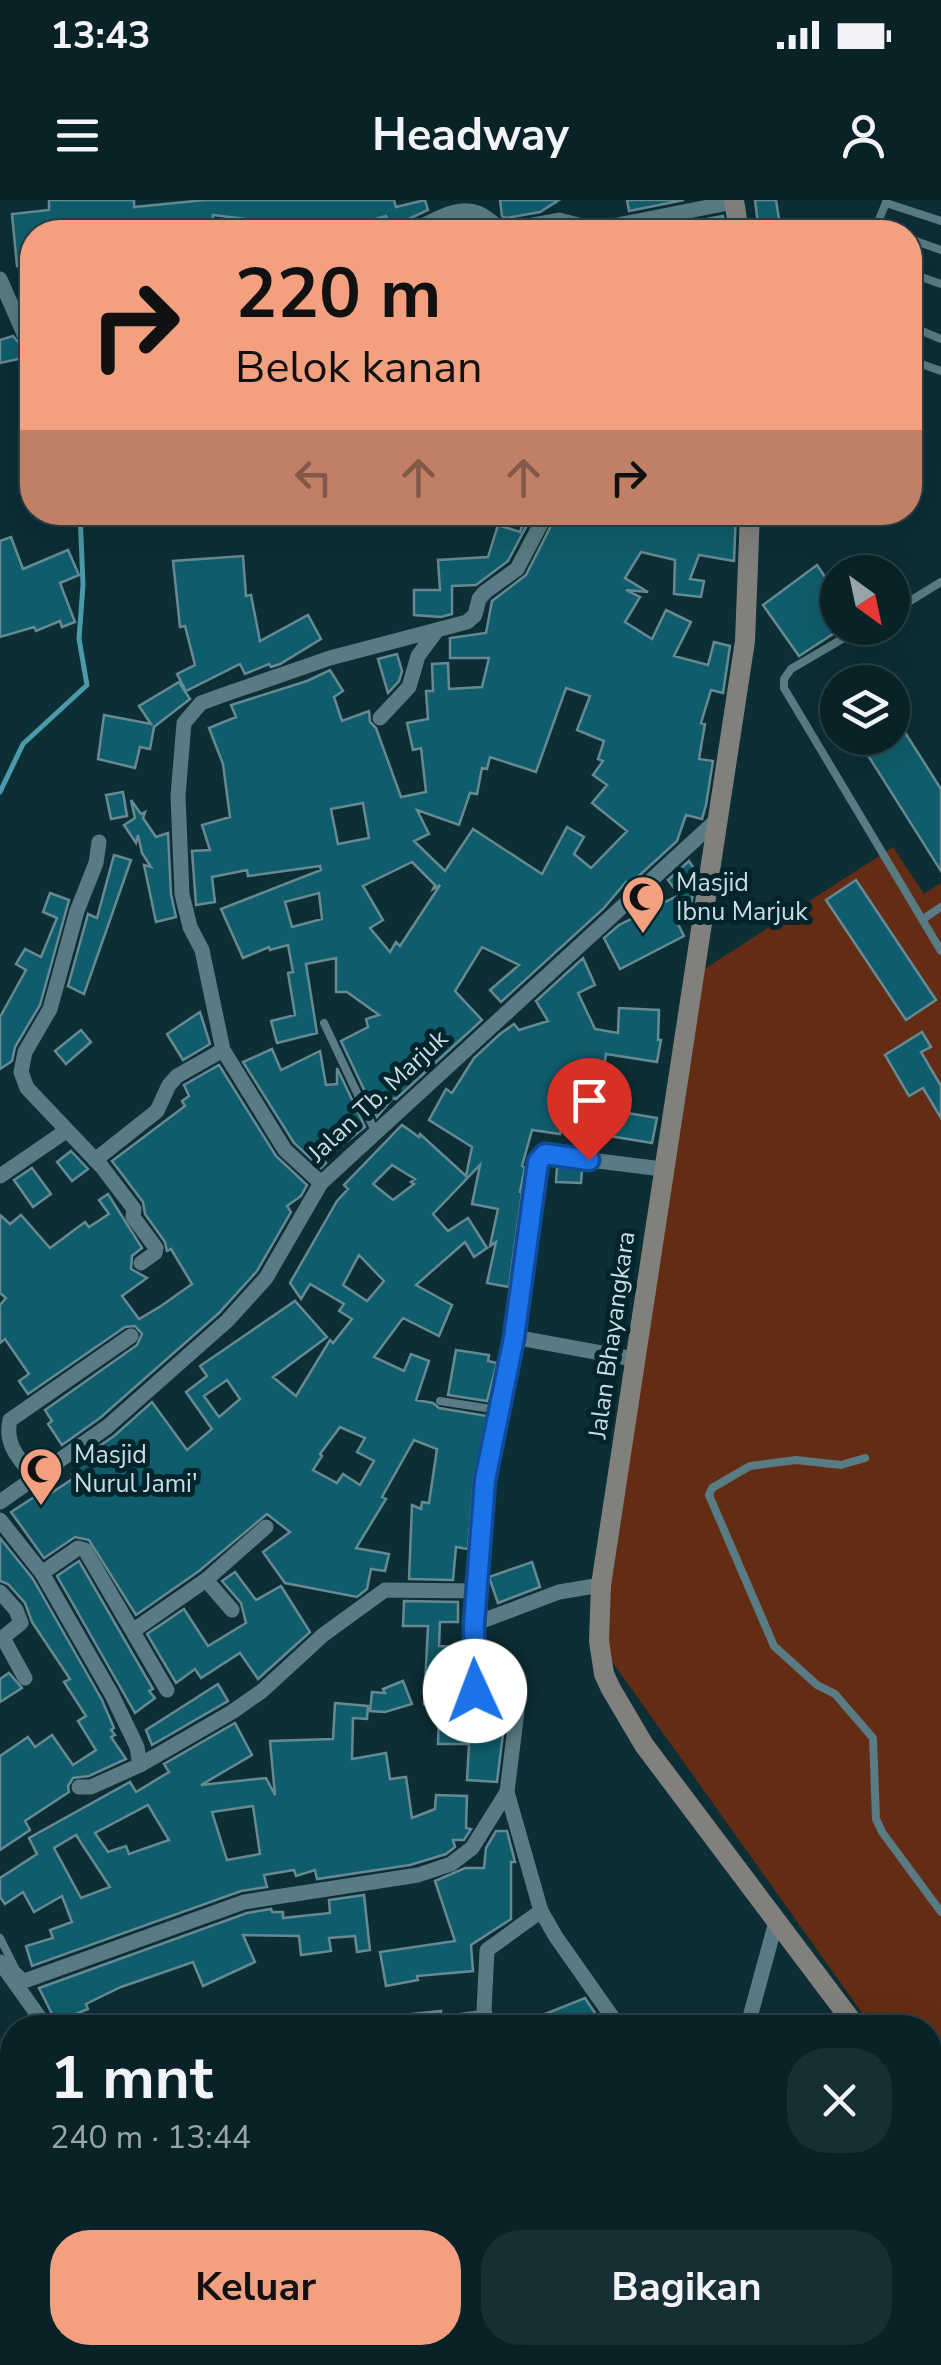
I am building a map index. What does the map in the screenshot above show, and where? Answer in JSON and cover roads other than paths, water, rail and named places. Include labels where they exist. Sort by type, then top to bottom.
[{"type":"street","points":[[642,220],[734,201]]},
{"type":"street","points":[[437,220],[461,210],[482,214],[489,220]]},
{"type":"street","points":[[0,279],[20,325]]},
{"type":"street","points":[[321,1183],[286,1150],[223,1050],[202,950],[190,927],[182,894],[178,796],[184,724],[201,704],[222,695],[330,658],[468,622],[485,592],[517,569],[526,557],[540,525]]},
{"type":"street","name":"Jalan Bhayangkara","points":[[750,525],[745,642],[601,1584],[599,1641],[604,1674],[644,1745],[848,2015]]},
{"type":"street","points":[[380,718],[409,687],[418,656],[435,633]]},
{"type":"street","name":"Jalan Tb. Marjuk","points":[[0,1502],[107,1427],[253,1296],[321,1183],[720,816]]},
{"type":"street","points":[[100,842],[50,1009],[25,1052],[20,1072],[27,1088],[134,1208],[132,1217],[156,1248],[155,1254],[141,1263]]},
{"type":"street","points":[[95,1160],[157,1110],[177,1076],[223,1050]]},
{"type":"street","points":[[0,1176],[66,1131]]},
{"type":"street","points":[[27,1980],[244,1902],[418,1875],[451,1864],[472,1848],[506,1792],[518,1714],[515,1707],[475,1691],[474,1624],[485,1480],[514,1338],[539,1157],[553,1154],[662,1169]]},
{"type":"street","points":[[35,1478],[12,1448],[10,1420],[131,1336]]},
{"type":"street","points":[[514,1338],[634,1359]]},
{"type":"street","points":[[0,1520],[42,1573],[112,1696],[137,1747],[140,1765]]},
{"type":"street","points":[[134,1630],[206,1580],[266,1527]]},
{"type":"street","points":[[42,1573],[78,1548],[86,1550],[167,1690]]},
{"type":"street","points":[[206,1580],[232,1610]]},
{"type":"street","points":[[474,1624],[559,1592],[601,1584]]},
{"type":"street","points":[[79,1787],[91,1787],[140,1765],[232,1712],[262,1691],[323,1634],[385,1590],[478,1591]]},
{"type":"street","points":[[0,1592],[22,1624],[2,1639],[25,1678]]},
{"type":"street","points":[[506,1792],[541,1911],[611,2015]]},
{"type":"street","points":[[486,2015],[487,1950],[541,1911]]},
{"type":"street","points":[[751,2015],[778,1918]]},
{"type":"street","points":[[0,1962],[5,1981],[35,2015]]},
{"type":"lane","points":[[887,201],[941,222]]},
{"type":"lane","points":[[910,601],[941,582]]},
{"type":"lane","points":[[832,645],[791,669],[784,679],[784,688],[940,945]]},
{"type":"lane","points":[[924,920],[941,908]]},
{"type":"lane","points":[[324,1023],[375,1131]]},
{"type":"lane","points":[[440,1401],[498,1410]]},
{"type":"lane","points":[[865,1458],[842,1466],[796,1460],[750,1466],[712,1488],[709,1495],[774,1646],[817,1686],[835,1694],[868,1732],[874,1746],[876,1819],[941,1912]]},
{"type":"lane","points":[[0,1938],[16,1970],[27,1980]]},
{"type":"waterway","points":[[0,792],[23,744],[87,685],[79,639],[83,585],[81,525]]},
{"type":"place","name":"Masjid Ibnu Marjuk","points":[[643,935]]},
{"type":"place","name":"Masjid Nurul Jami'","points":[[41,1507]]}]
